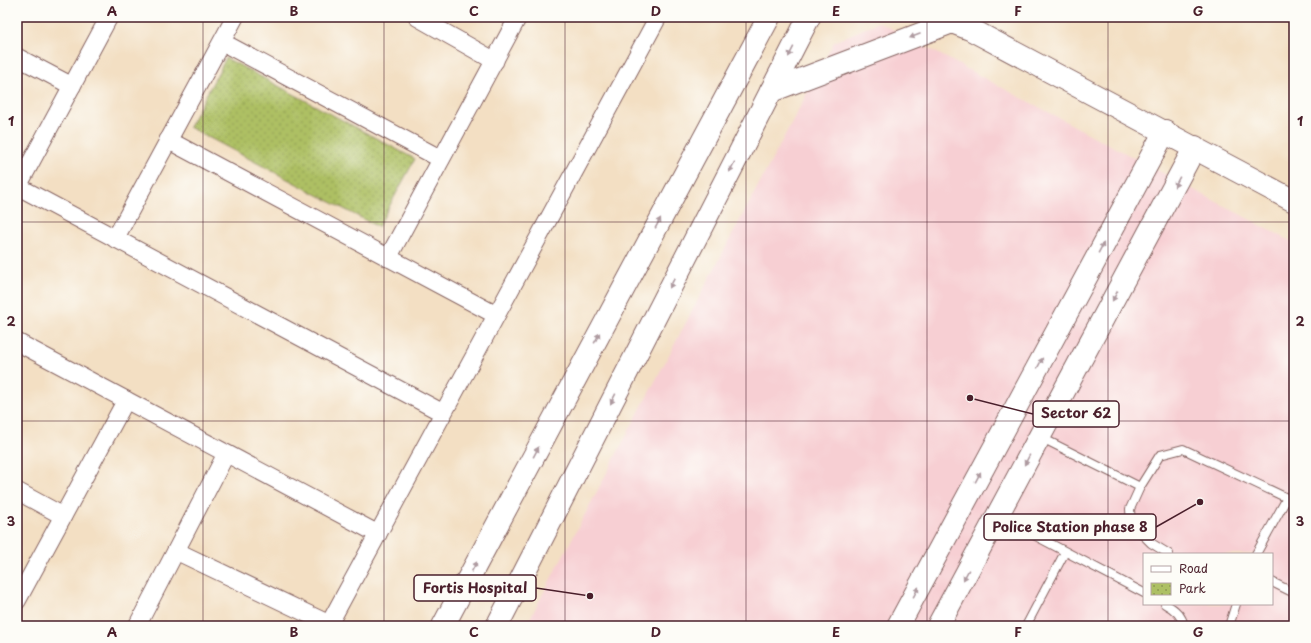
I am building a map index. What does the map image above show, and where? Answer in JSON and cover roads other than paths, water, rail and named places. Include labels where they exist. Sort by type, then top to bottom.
[{"type":"main road","points":[[442,626],[769,17]]},
{"type":"main road","points":[[497,626],[809,17]]},
{"type":"main road","points":[[771,91],[958,21],[1294,200]]},
{"type":"main road","points":[[898,626],[1165,131]]},
{"type":"main road","points":[[938,626],[1195,147]]},
{"type":"street","points":[[109,17],[17,187],[443,413]]},
{"type":"street","points":[[116,239],[235,17]]},
{"type":"street","points":[[417,17],[495,61]]},
{"type":"street","points":[[388,258],[518,17]]},
{"type":"street","points":[[176,551],[329,625],[658,17]]},
{"type":"street","points":[[222,42],[442,159]]},
{"type":"street","points":[[17,56],[72,86]]},
{"type":"street","points":[[168,140],[496,316]]},
{"type":"street","points":[[17,342],[378,534]]},
{"type":"street","points":[[17,601],[126,400]]},
{"type":"street","points":[[138,626],[226,454]]},
{"type":"street","points":[[17,491],[63,516]]},
{"type":"lane","points":[[1040,436],[1140,487]]},
{"type":"lane","points":[[1167,553],[1152,543],[1131,523],[1130,509],[1140,487],[1160,455],[1183,449],[1287,498],[1257,553]]},
{"type":"lane","points":[[998,515],[1143,592]]},
{"type":"lane","points":[[1026,626],[1065,552]]},
{"type":"lane","points":[[1273,583],[1294,594]]},
{"type":"lane","points":[[1167,605],[1174,609],[1183,618],[1184,626]]},
{"type":"lane","points":[[1229,626],[1236,605]]},
{"type":"place","name":"Sector 62","points":[[970,398]]},
{"type":"place","name":"Police Station phase 8","points":[[1200,502]]},
{"type":"place","name":"Fortis Hospital","points":[[590,596]]}]
